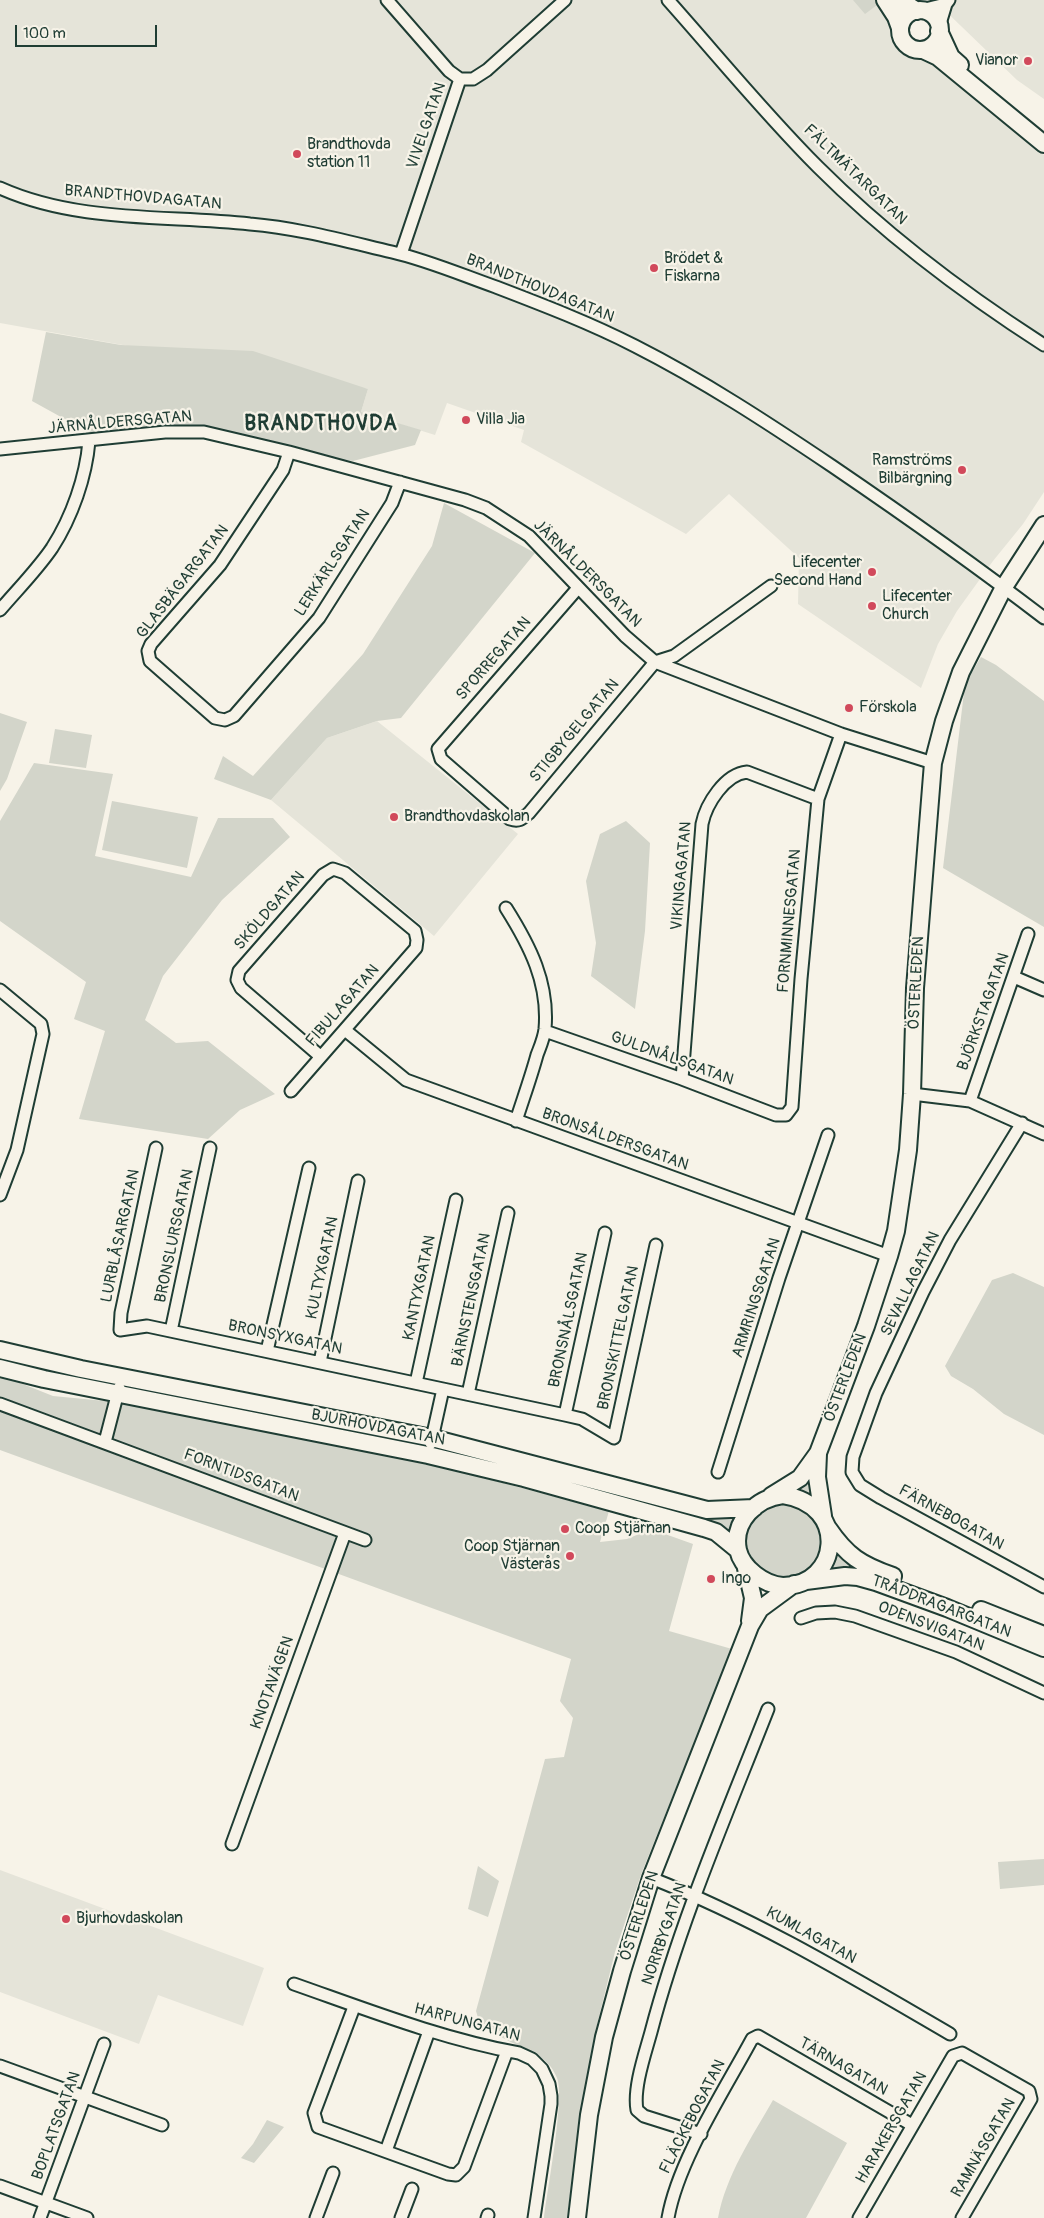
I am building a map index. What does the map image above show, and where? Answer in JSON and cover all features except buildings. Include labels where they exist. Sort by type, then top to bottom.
[{"type":"main road","points":[[885,0],[896,17],[900,28],[900,36],[908,46],[938,57],[1044,144]]},
{"type":"main road","points":[[900,0],[932,15],[951,57],[977,80],[1044,132]]},
{"type":"main road","points":[[900,28],[907,15],[919,10]]},
{"type":"main road","points":[[923,50],[933,45],[939,29]]},
{"type":"main road","name":"ÖSTERLEDEN","points":[[771,1496],[800,1478],[818,1453],[866,1326],[889,1256],[896,1231],[908,1150],[916,988],[933,763],[944,721],[961,672],[1004,587],[1044,525]]},
{"type":"main road","name":"BJURHOVDAGATAN","points":[[0,1350],[62,1365],[432,1438],[707,1510],[754,1508]]},
{"type":"main road","name":"BJURHOVDAGATAN","points":[[0,1368],[117,1394],[428,1455],[524,1478],[716,1532],[741,1556]]},
{"type":"main road","name":"ÖSTERLEDEN","points":[[818,1453],[817,1477],[825,1522]]},
{"type":"main road","points":[[524,1478],[529,1462]]},
{"type":"main road","points":[[771,1496],[795,1497],[806,1502],[825,1522],[828,1554],[823,1564],[800,1582],[771,1584],[751,1571],[741,1556],[741,1523],[744,1517],[771,1496]]},
{"type":"main road","name":"TRÅDDRAGARGATAN","points":[[825,1522],[841,1547],[856,1560],[871,1568],[1044,1635]]},
{"type":"main road","name":"ÖSTERLEDEN","points":[[741,1556],[753,1598],[750,1626]]},
{"type":"main road","name":"TRÅDDRAGARGATAN","points":[[800,1582],[845,1576],[876,1582],[948,1608],[1044,1648]]},
{"type":"main road","name":"ÖSTERLEDEN","points":[[576,2218],[589,2116],[604,2037],[651,1878],[750,1626],[760,1609],[800,1582]]},
{"type":"street","points":[[388,0],[449,71],[460,79]]},
{"type":"street","name":"VIVELGATAN","points":[[401,254],[460,79],[473,79],[487,70],[566,0]]},
{"type":"street","name":"FÄLTMÄTARGATAN","points":[[668,0],[817,166],[846,194],[945,278],[1044,345]]},
{"type":"street","points":[[919,10],[948,2]]},
{"type":"street","points":[[939,29],[948,2]]},
{"type":"street","name":"BRANDTHOVDAGATAN","points":[[0,188],[25,199],[88,213],[256,224],[310,232],[401,254],[562,313],[635,346],[669,364],[769,423],[875,495],[1004,587],[1044,618]]},
{"type":"street","name":"JÄRNÅLDERSGATAN","points":[[0,449],[165,432],[204,432],[289,452],[465,500],[509,521],[530,536],[625,636],[655,662],[841,734],[933,763]]},
{"type":"street","points":[[0,610],[44,558],[58,537],[86,469],[89,441]]},
{"type":"street","name":"GLASBÄGARGATAN","points":[[223,719],[215,718],[150,661],[151,644],[220,565],[283,470],[289,452]]},
{"type":"street","name":"LERKÄRLSGATAN","points":[[223,719],[234,716],[318,618],[392,503],[400,482]]},
{"type":"street","points":[[655,662],[674,656],[771,586]]},
{"type":"street","name":"SPORREGATAN","points":[[520,820],[510,819],[441,759],[438,749],[578,588]]},
{"type":"street","name":"STIGBYGELGATAN","points":[[520,820],[529,813],[655,662]]},
{"type":"street","name":"FORNMINNESGATAN","points":[[787,1114],[792,1107],[801,979],[818,799],[841,734]]},
{"type":"street","name":"VIKINGAGATAN","points":[[682,1079],[702,824],[707,806],[731,777],[747,772],[818,799]]},
{"type":"street","name":"SKÖLDGATAN","points":[[320,1056],[241,988],[238,977],[239,971],[323,875],[331,870],[345,873],[352,878],[414,931],[417,941]]},
{"type":"street","points":[[506,908],[526,941],[538,968],[543,988],[545,1031],[516,1121]]},
{"type":"street","name":"BJÖRKSTAGATAN","points":[[970,1101],[1028,934]]},
{"type":"street","name":"FIBULAGATAN","points":[[291,1091],[416,948],[417,941]]},
{"type":"street","points":[[1014,977],[1044,990]]},
{"type":"street","points":[[0,990],[41,1024],[43,1034],[17,1150],[0,1195]]},
{"type":"street","name":"BRONSÅLDERSGATAN","points":[[345,1030],[406,1080],[798,1225],[889,1256]]},
{"type":"street","name":"GULDNÅLSGATAN","points":[[545,1031],[682,1079],[776,1115],[787,1114]]},
{"type":"street","points":[[912,1094],[970,1101],[1044,1134]]},
{"type":"street","name":"SEVALLAGATAN","points":[[852,1469],[853,1457],[876,1393],[923,1292],[950,1240],[1022,1123]]},
{"type":"street","name":"ARMRINGSGATAN","points":[[718,1472],[779,1278],[828,1135]]},
{"type":"street","name":"LURBLÅSARGATAN","points":[[120,1330],[121,1313],[156,1148]]},
{"type":"street","name":"BRONSLURSGATAN","points":[[171,1331],[210,1148]]},
{"type":"street","points":[[268,1351],[309,1168]]},
{"type":"street","name":"KULTYXGATAN","points":[[320,1362],[358,1180]]},
{"type":"street","name":"KANTYXGATAN","points":[[416,1383],[456,1200]]},
{"type":"street","name":"BÄRNSTENSGATAN","points":[[468,1394],[508,1213]]},
{"type":"street","name":"BRONSNÅLSGATAN","points":[[565,1415],[605,1233]]},
{"type":"street","name":"BRONSKITTELGATAN","points":[[614,1438],[656,1245]]},
{"type":"street","name":"BRONSYXGATAN","points":[[120,1330],[147,1326],[565,1415],[582,1419],[614,1438]]},
{"type":"street","points":[[105,1442],[123,1377]]},
{"type":"street","points":[[428,1455],[442,1389]]},
{"type":"street","name":"FORNTIDSGATAN","points":[[0,1404],[365,1540]]},
{"type":"street","name":"FÄRNEBOGATAN","points":[[852,1469],[860,1485],[881,1498],[1044,1587]]},
{"type":"street","name":"KNOTAVÄGEN","points":[[232,1844],[345,1533]]},
{"type":"street","name":"ODENSVIGATAN","points":[[801,1618],[816,1613],[835,1612],[855,1616],[956,1652],[1044,1694]]},
{"type":"street","name":"NORRBYGATAN","points":[[701,2134],[644,2116],[637,2110],[636,2101],[645,2054],[665,1981],[695,1895],[768,1709]]},
{"type":"street","name":"KUMLAGATAN","points":[[651,1878],[695,1895],[798,1946],[950,2034]]},
{"type":"street","name":"HARPUNGATAN","points":[[294,1984],[354,2007],[429,2031],[532,2059],[542,2069],[549,2084],[551,2104],[534,2218]]},
{"type":"street","points":[[354,2007],[314,2114],[318,2127],[456,2175],[464,2167],[507,2051]]},
{"type":"street","points":[[386,2151],[429,2031]]},
{"type":"street","name":"FLÄCKEBOGATAN","points":[[668,2218],[680,2178],[701,2134],[752,2039],[758,2036]]},
{"type":"street","name":"TÄRNAGATAN","points":[[758,2036],[912,2124]]},
{"type":"street","name":"BOPLATSGATAN","points":[[40,2218],[104,2044]]},
{"type":"street","name":"RAMNÄSGATAN","points":[[954,2055],[962,2053],[1029,2091],[1031,2098],[962,2218]]},
{"type":"street","name":"HARAKERSGATAN","points":[[859,2218],[912,2124],[954,2055]]},
{"type":"street","points":[[0,2066],[162,2125]]},
{"type":"street","points":[[316,2218],[333,2173]]},
{"type":"street","points":[[0,2186],[88,2218]]},
{"type":"street","points":[[401,2218],[412,2189]]},
{"type":"shaded area","points":[[0,0],[880,0],[891,27],[896,46],[909,56],[946,70],[1044,155],[1044,492],[1023,524],[993,561],[957,611],[938,644],[921,688],[798,604],[799,558],[729,494],[686,534],[521,442],[524,430],[447,403],[435,435],[361,412],[368,389],[0,323]]},
{"type":"shaded area","points":[[853,0],[880,0],[881,2],[865,14]]},
{"type":"shaded area","points":[[934,0],[1044,0],[1044,99],[1017,80]]},
{"type":"shaded area","points":[[46,332],[121,345],[253,351],[368,389],[361,412],[421,430],[415,445],[353,461],[293,453],[199,432],[99,438],[32,401]]},
{"type":"shaded area","points":[[444,503],[535,553],[401,718],[377,721],[327,738],[271,800],[214,779],[223,756],[253,776],[363,654],[432,546]]},
{"type":"shaded area","points":[[981,657],[996,665],[1044,701],[1044,927],[943,868],[965,684]]},
{"type":"shaded area","points":[[0,713],[27,722],[7,779],[0,791]]},
{"type":"shaded area","name":"Brandthovdaskolan","points":[[377,721],[518,834],[434,936],[271,800],[327,738]]},
{"type":"shaded area","points":[[55,729],[92,735],[86,768],[49,763]]},
{"type":"shaded area","points":[[34,763],[113,774],[95,856],[191,877],[218,818],[273,818],[290,837],[222,900],[163,976],[145,1020],[176,1043],[208,1041],[275,1094],[240,1110],[208,1139],[79,1119],[105,1031],[74,1019],[86,982],[0,921],[0,821]]},
{"type":"shaded area","points":[[112,801],[198,817],[187,868],[102,850]]},
{"type":"shaded area","points":[[626,821],[650,843],[645,931],[635,1009],[591,976],[596,943],[586,881],[600,834]]},
{"type":"shaded area","points":[[1013,1273],[1044,1287],[1044,1435],[1004,1414],[973,1389],[951,1376],[945,1366],[992,1280]]},
{"type":"shaded area","points":[[0,1375],[53,1396],[147,1405],[401,1456],[609,1511],[600,1542],[627,1539],[651,1529],[693,1544],[669,1631],[732,1649],[642,1872],[615,1952],[596,2029],[582,2104],[567,2218],[544,2218],[559,2105],[557,2078],[548,2063],[527,2049],[503,2038],[479,2021],[476,2011],[545,1759],[564,1757],[573,1718],[560,1701],[571,1659],[0,1450]]},
{"type":"shaded area","points":[[811,1475],[815,1501],[792,1491]]},
{"type":"shaded area","points":[[564,1484],[594,1487],[688,1514],[714,1518],[738,1516],[731,1536]]},
{"type":"shaded area","points":[[784,1503],[799,1506],[811,1514],[819,1526],[822,1541],[819,1556],[811,1568],[799,1576],[784,1579],[769,1576],[757,1568],[749,1556],[746,1541],[749,1526],[757,1514],[769,1506]]},
{"type":"shaded area","points":[[834,1552],[847,1562],[870,1574],[827,1571]]},
{"type":"shaded area","points":[[1044,1859],[1044,1885],[1000,1889],[998,1862]]},
{"type":"shaded area","points":[[478,1866],[499,1881],[488,1917],[468,1909]]},
{"type":"shaded area","name":"Bjurhovdaskolan","points":[[0,1870],[264,1968],[243,2026],[158,1995],[139,2044],[0,1992]]},
{"type":"shaded area","points":[[773,2100],[847,2143],[806,2218],[718,2218],[733,2172]]},
{"type":"shaded area","points":[[267,2120],[284,2127],[254,2163],[241,2158],[253,2144]]},
{"type":"place","name":"Vianor","points":[[1028,61]]},
{"type":"place","name":"Brandthovda station 11","points":[[297,154]]},
{"type":"place","name":"Brödet & Fiskarna","points":[[654,268]]},
{"type":"place","name":"Villa Jia","points":[[466,420]]},
{"type":"place","name":"Ramströms Bilbärgning","points":[[962,470]]},
{"type":"place","name":"Lifecenter Second Hand","points":[[872,572]]},
{"type":"place","name":"Lifecenter Church","points":[[872,606]]},
{"type":"place","name":"Förskola","points":[[849,708]]},
{"type":"place","name":"Brandthovdaskolan","points":[[394,817]]},
{"type":"place","name":"Coop Stjärnan","points":[[565,1529]]},
{"type":"place","name":"Coop Stjärnan Västerås","points":[[570,1556]]},
{"type":"place","name":"Ingo","points":[[711,1579]]},
{"type":"place","name":"Bjurhovdaskolan","points":[[66,1919]]},
{"type":"district","name":"BRANDTHOVDA","points":[[321,425]]}]
